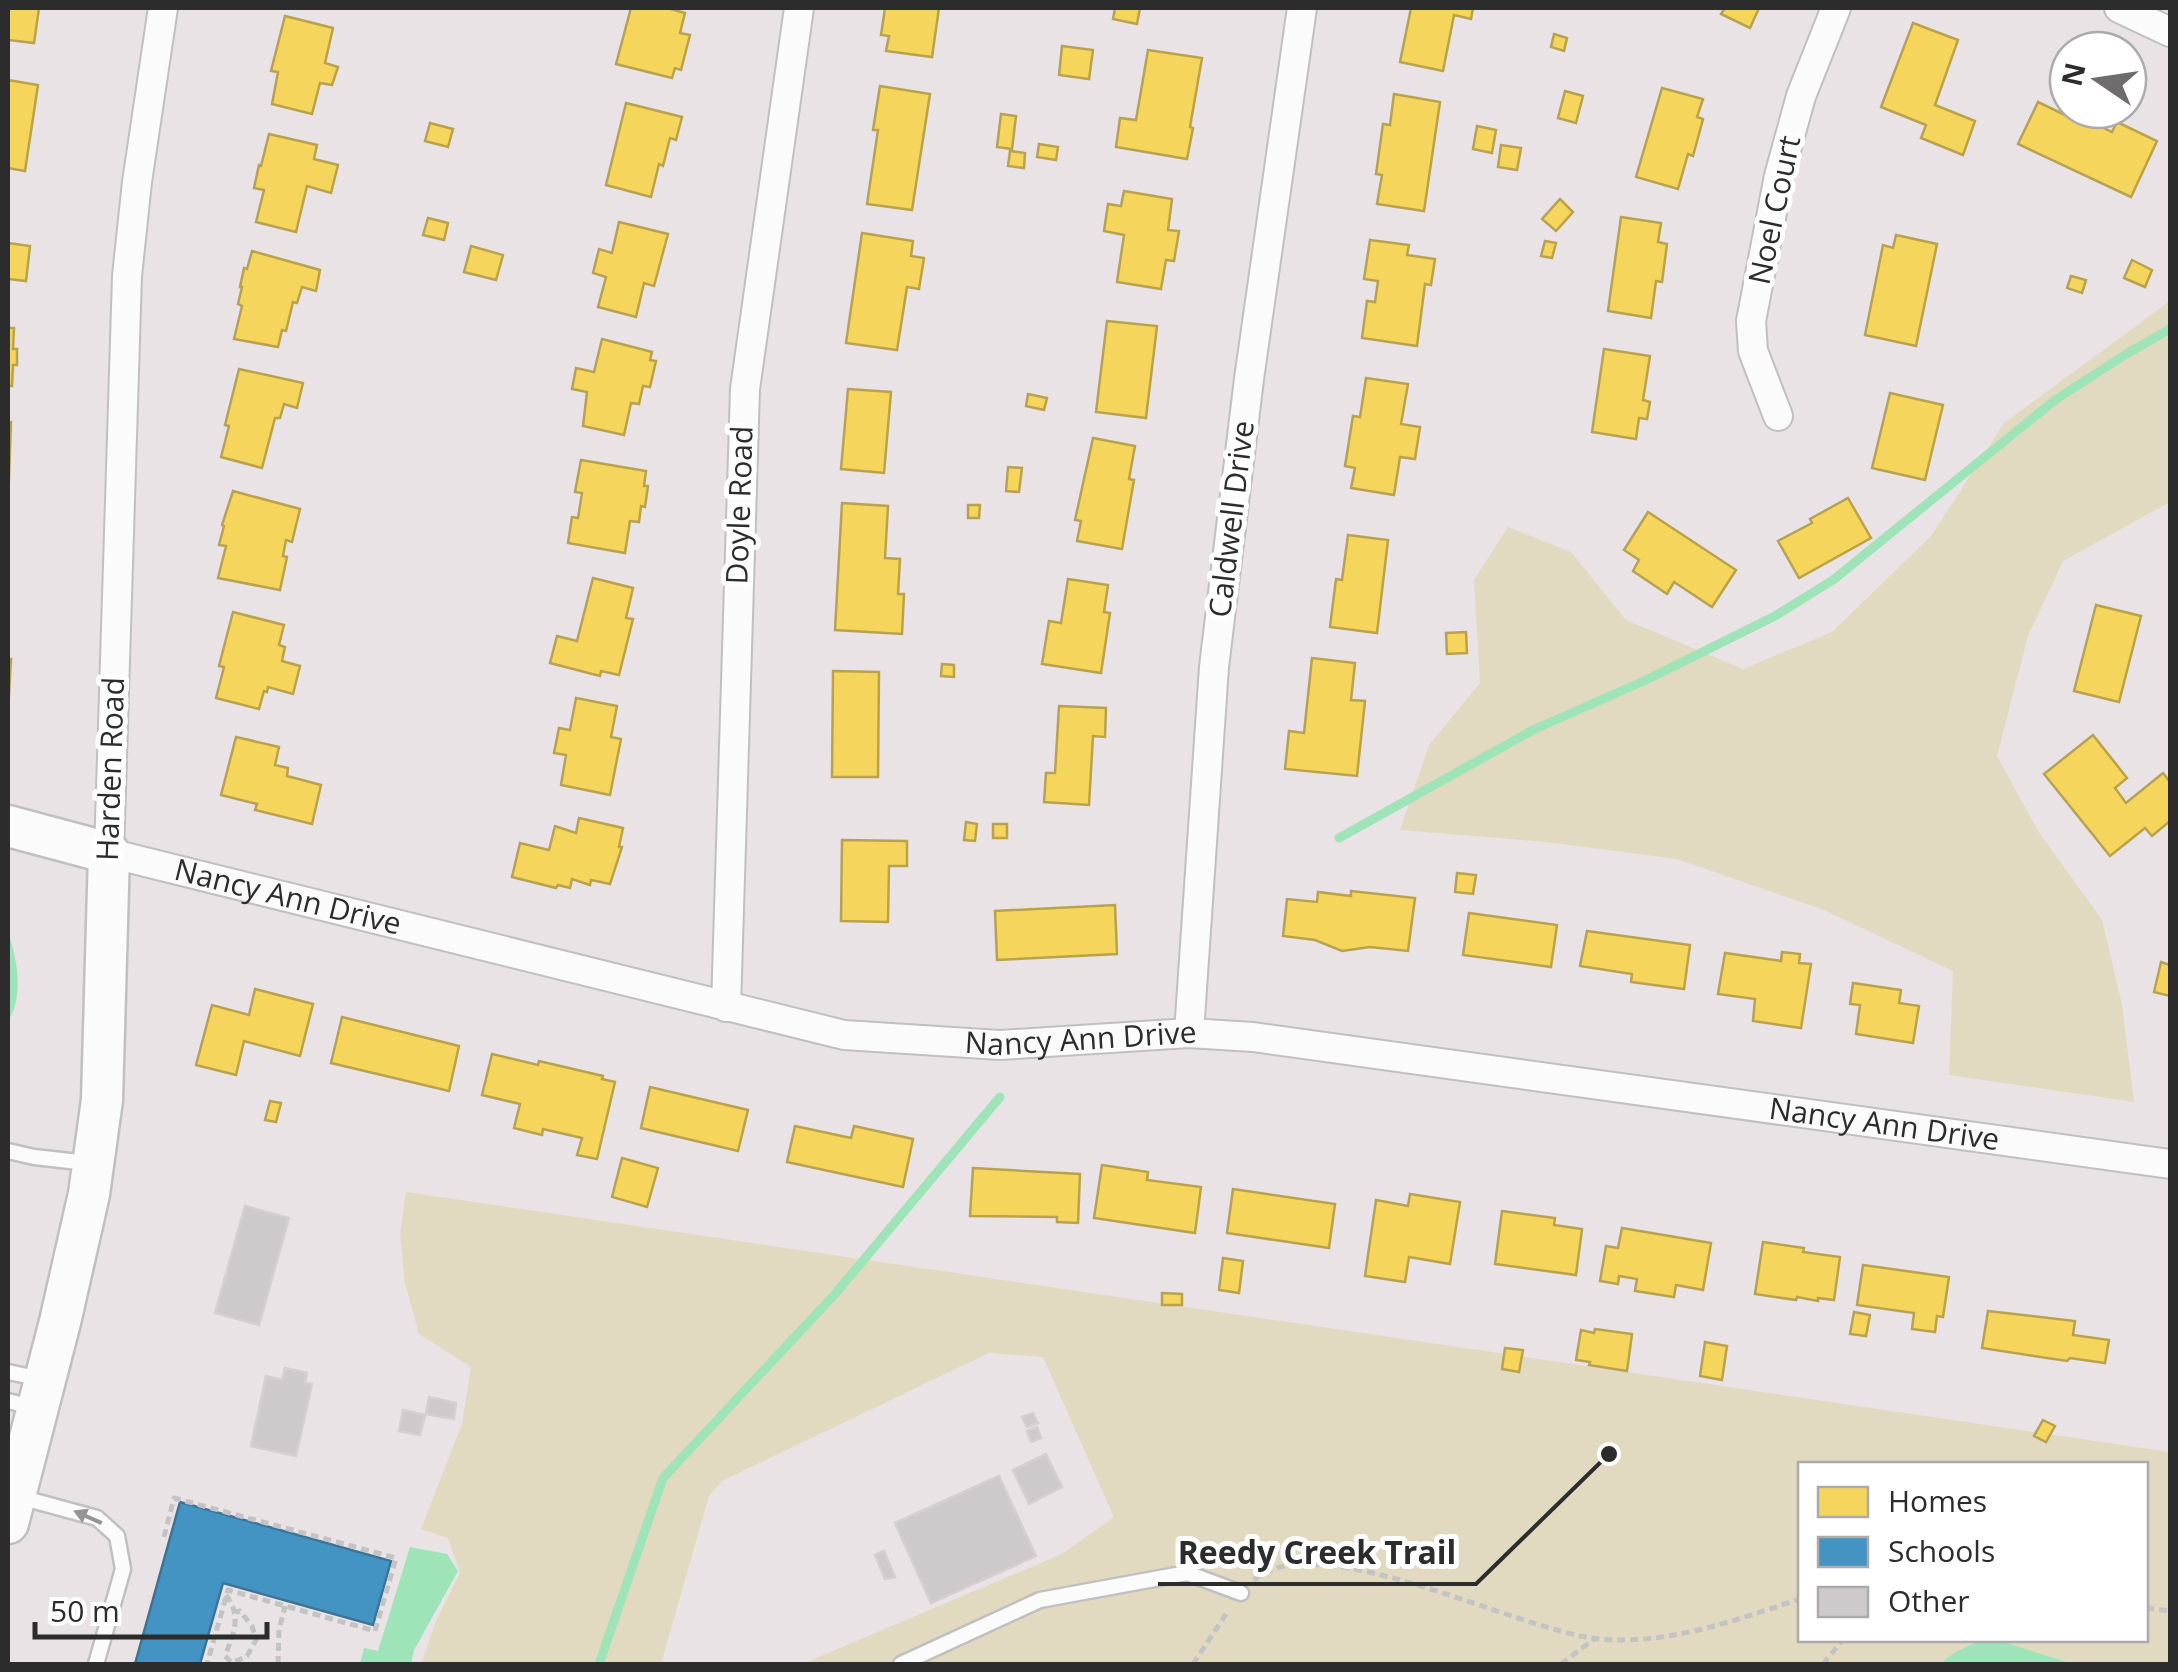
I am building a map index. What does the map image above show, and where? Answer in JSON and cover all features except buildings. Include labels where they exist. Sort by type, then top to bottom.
[{"type":"street","name":"Harden Road","points":[[20,1437],[89,1194],[102,1100],[126,276],[163,8]]},
{"type":"street","name":"Doyle Road","points":[[726,1007],[744,405],[799,8]]},
{"type":"street","name":"Caldwell Drive","points":[[1189,1033],[1214,667],[1249,379],[1302,8]]},
{"type":"street","name":"Noel Court","points":[[1778,416],[1753,352],[1752,321],[1779,176],[1801,96],[1836,8]]},
{"type":"street","points":[[2119,8],[2170,32]]},
{"type":"street","name":"Nancy Ann Drive","points":[[8,826],[844,1035],[1000,1045],[1189,1033],[1290,1042],[2170,1164]]},
{"type":"lane","points":[[8,1152],[94,1163]]},
{"type":"lane","points":[[20,1437],[116,1536],[122,1570],[96,1664]]},
{"type":"lane","points":[[902,1664],[1040,1600],[1188,1573],[1241,1593]]},
{"type":"path","points":[[164,1537],[174,1498],[396,1558],[375,1631],[228,1590],[207,1664]]},
{"type":"path","points":[[1193,1664],[1241,1593],[1263,1572],[1290,1564],[1359,1569],[1594,1638],[1638,1640],[1686,1633],[1798,1599]]},
{"type":"path","points":[[226,1595],[236,1612],[225,1656],[232,1663],[247,1656],[256,1640],[248,1618],[236,1612]]},
{"type":"path","points":[[278,1664],[279,1630],[286,1606]]},
{"type":"path","points":[[1560,1664],[1594,1638]]},
{"type":"path","points":[[1824,1664],[1842,1642]]},
{"type":"shaded area","points":[[2170,301],[2170,502],[2063,561],[2028,636],[1997,756],[2038,831],[2102,920],[2122,1005],[2134,1102],[1949,1075],[1953,971],[1824,910],[1677,859],[1546,842],[1400,830],[1429,745],[1480,683],[1474,580],[1508,527],[1571,552],[1626,620],[1743,669],[1832,632],[1932,535],[2004,423]]},
{"type":"shaded area","points":[[8,937],[18,981],[16,1002],[8,1021]]},
{"type":"shaded area","points":[[406,1192],[2170,1452],[2170,1664],[802,1664],[1062,1554],[1114,1517],[1043,1357],[989,1353],[722,1481],[709,1496],[661,1664],[418,1664],[460,1573],[448,1538],[421,1529],[462,1424],[471,1367],[419,1334],[405,1283],[400,1234]]},
{"type":"shaded area","points":[[410,1547],[447,1554],[458,1571],[414,1650],[411,1664],[360,1664],[364,1648],[378,1651]]},
{"type":"shaded area","points":[[1980,1642],[2006,1643],[2073,1664],[1941,1664]]},
{"type":"waterway","points":[[1339,838],[1533,730],[1775,616],[1833,580],[2055,400],[2170,329]]},
{"type":"waterway","points":[[599,1664],[663,1478],[835,1294],[1000,1097]]},
{"type":"place","name":"Reedy Creek Trail","points":[[1609,1454]]}]
